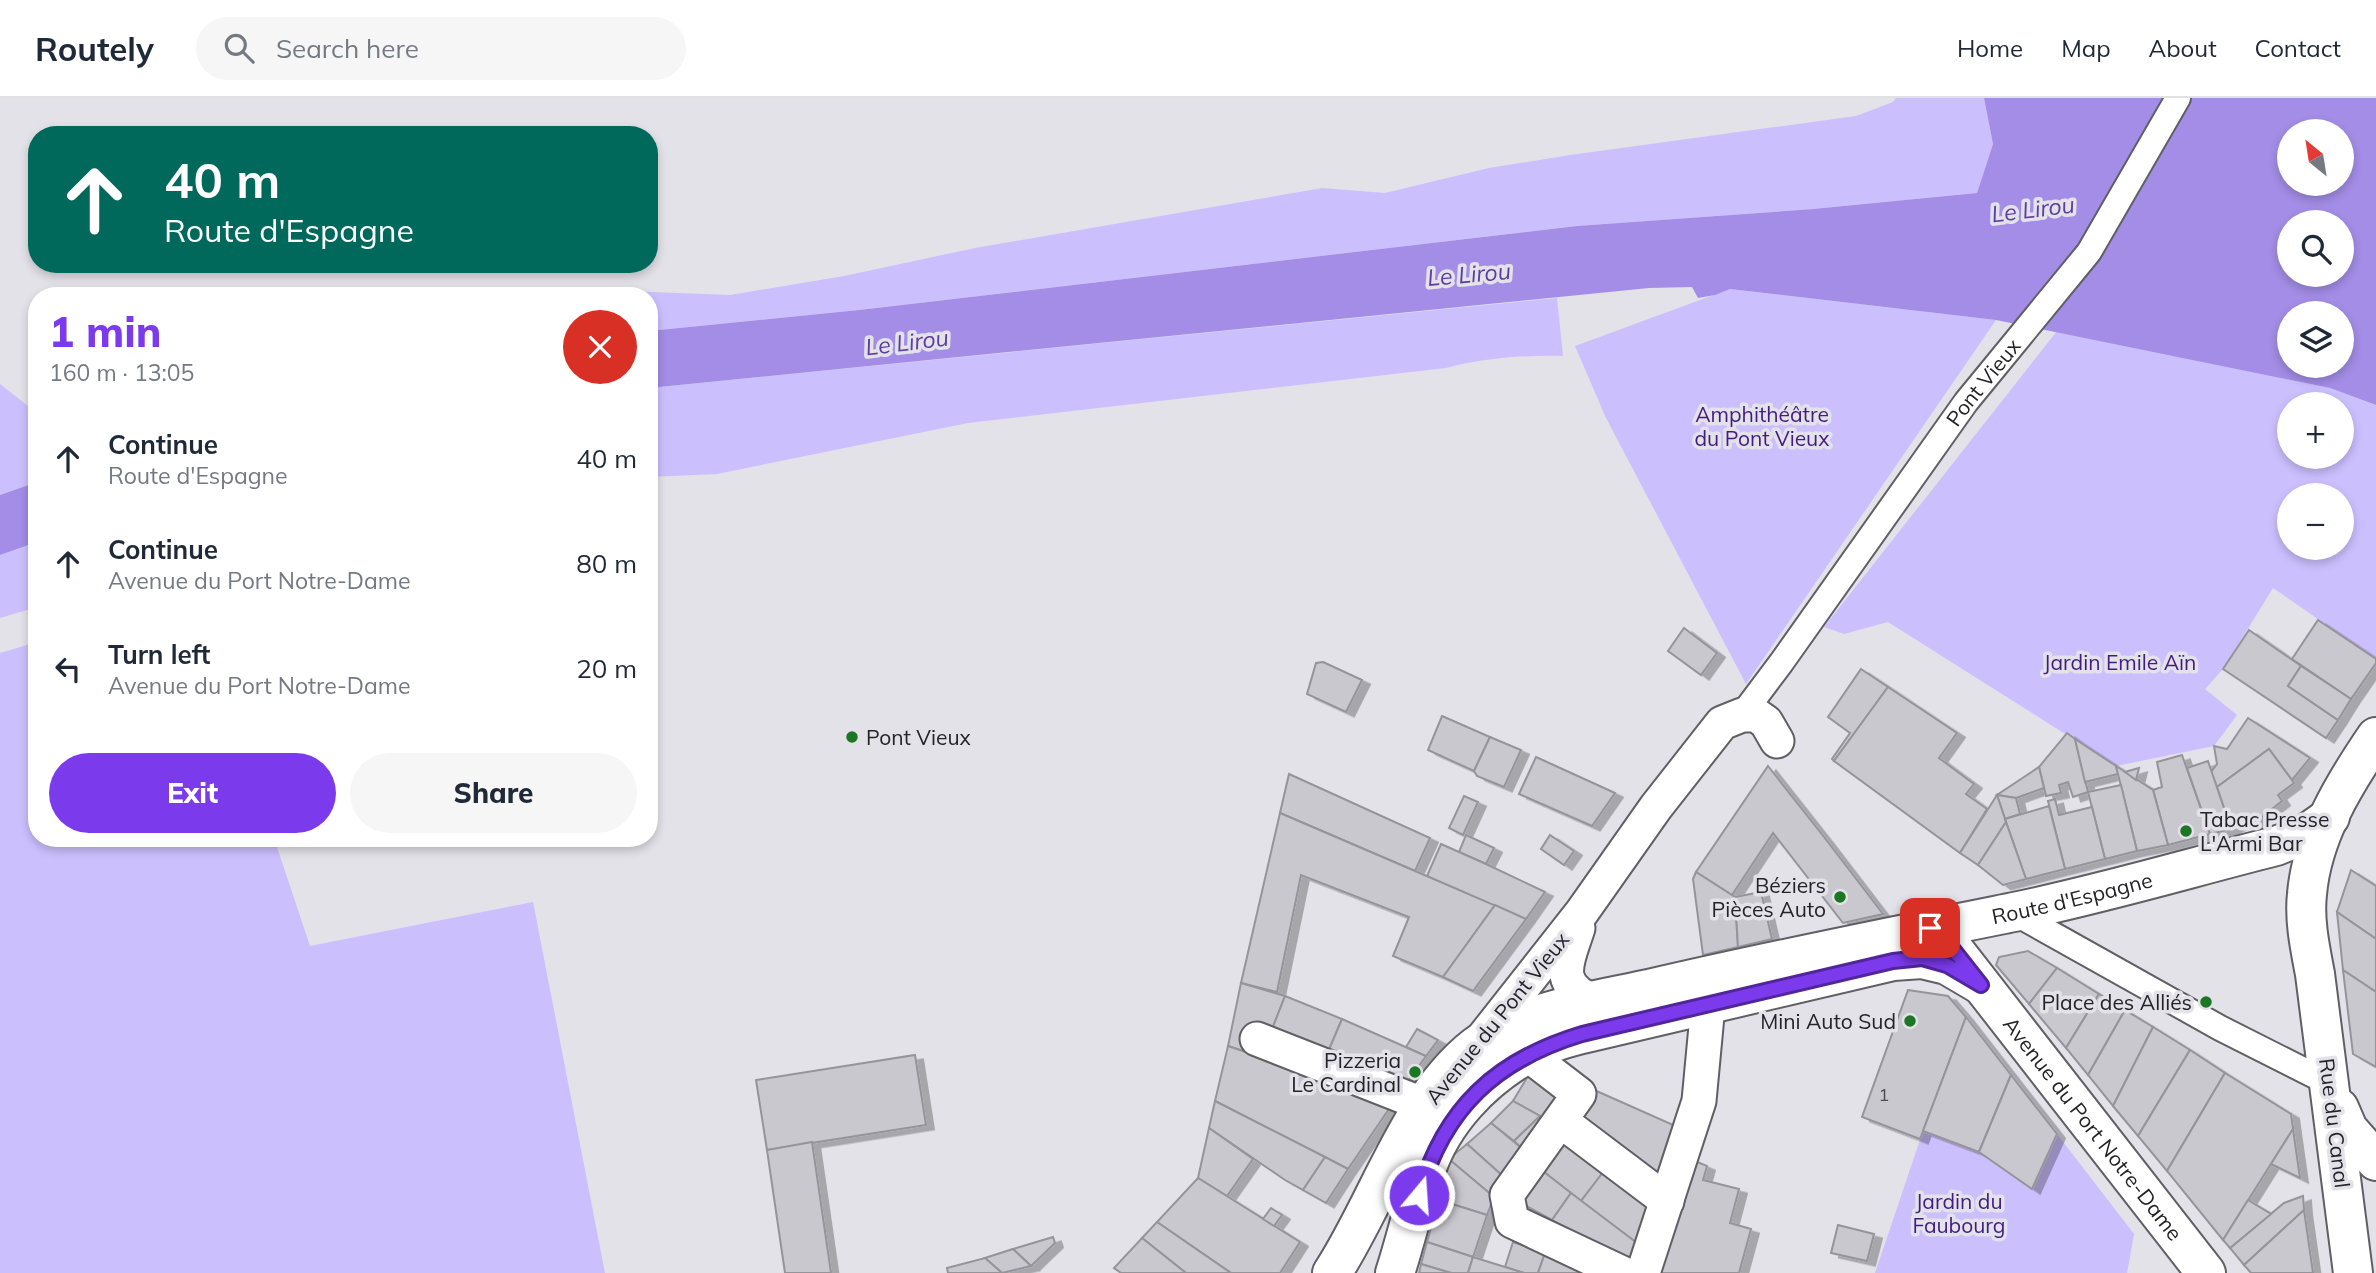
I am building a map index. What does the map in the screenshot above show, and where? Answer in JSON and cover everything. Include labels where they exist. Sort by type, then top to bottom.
[{"type":"main road","points":[[2330,817],[2350,777],[2376,737]]},
{"type":"main road","name":"Route d'Espagne","points":[[1476,1046],[1511,1026],[1545,1014],[2013,912],[2276,846],[2306,834],[2330,817]]},
{"type":"main road","name":"Rue du Canal","points":[[2330,817],[2313,856],[2306,895],[2308,936],[2353,1273]]},
{"type":"main road","name":"Avenue du Port Notre-Dame","points":[[1930,928],[1944,938],[2206,1273]]},
{"type":"main road","name":"Avenue du Port Notre-Dame","points":[[1709,1005],[1893,961],[1922,958],[1947,965],[1981,985]]},
{"type":"main road","points":[[1395,1273],[1427,1168],[1447,1128],[1474,1093],[1527,1054],[1549,1044],[1709,1005]]},
{"type":"main road","name":"Avenue du Pont Vieux","points":[[1332,1273],[1425,1105],[1446,1077],[1476,1046]]},
{"type":"main road","points":[[2329,1083],[2348,1129],[2376,1161]]},
{"type":"street","name":"Pont Vieux","points":[[1781,663],[1966,402],[2090,252],[2178,98]]},
{"type":"street","name":"Avenue du Pont Vieux","points":[[1476,1046],[1583,912],[1656,807],[1722,723],[1742,715],[1781,663]]},
{"type":"street","points":[[1742,715],[1756,715],[1766,722],[1777,741]]},
{"type":"street","name":"Avenue du Pont Vieux","points":[[1583,912],[1566,973],[1569,985],[1578,995],[1594,1002]]},
{"type":"street","points":[[2013,912],[2220,1028],[2329,1083]]},
{"type":"street","points":[[1643,1273],[1699,1101],[1709,1005]]},
{"type":"street","points":[[1256,1039],[1425,1105]]},
{"type":"street","points":[[1527,1054],[1579,1094],[1507,1195],[1512,1221],[1622,1273]]},
{"type":"street","points":[[1561,1121],[1667,1201]]},
{"type":"green space","points":[[1896,98],[1984,98],[1993,144],[1977,193],[1813,209],[1577,226],[859,310],[658,330],[658,292],[730,295],[844,276],[975,248],[1322,188],[1385,193],[1489,168],[1856,116],[1893,102]]},
{"type":"green space","name":"Amphithéâtre du Pont Vieux","points":[[1730,289],[1996,320],[1746,684],[1606,418],[1575,346]]},
{"type":"green space","points":[[1557,298],[1563,356],[1504,358],[1446,368],[968,423],[717,474],[658,477],[658,387]]},
{"type":"green space","name":"Jardin Emile Aïn","points":[[2057,331],[2341,392],[2277,392],[2277,469],[2354,469],[2354,397],[2376,405],[2376,659],[2273,588],[2223,669],[2205,689],[2237,715],[2214,746],[2116,766],[1888,622],[1844,634],[1824,627]]},
{"type":"green space","points":[[0,384],[28,406],[28,485],[0,495]]},
{"type":"green space","points":[[28,545],[28,610],[0,618],[0,555]]},
{"type":"green space","points":[[28,645],[28,847],[277,847],[310,946],[533,902],[605,1273],[0,1273],[0,653]]},
{"type":"green space","name":"Jardin du Faubourg","points":[[1923,1131],[1979,1152],[2031,1189],[2057,1134],[2134,1234],[2127,1273],[1875,1273]]},
{"type":"water","name":"Le Lirou","points":[[1984,98],[2376,98],[2376,405],[2354,397],[2354,392],[2341,392],[2281,378],[2354,378],[2354,301],[2277,301],[2277,377],[1996,320],[1730,289],[1698,298],[1692,287],[1649,288],[658,387],[658,330],[859,310],[1577,226],[1813,209],[1977,193],[1993,144]]},
{"type":"water","points":[[28,485],[28,545],[0,555],[0,495]]},
{"type":"building","points":[[2318,620],[2376,659],[2376,663],[2351,699],[2292,659]]},
{"type":"building","points":[[1684,628],[1717,653],[1701,675],[1668,651]]},
{"type":"building","points":[[2249,630],[2301,666],[2288,686],[2338,720],[2326,738],[2223,669]]},
{"type":"building","points":[[1323,662],[1362,680],[1346,712],[1307,694],[1316,663]]},
{"type":"building","points":[[2301,666],[2351,699],[2338,720],[2288,686]]},
{"type":"building","points":[[1861,669],[1888,687],[1834,761],[1832,759],[1850,733],[1828,717]]},
{"type":"building","points":[[1888,687],[1957,733],[1939,758],[1974,784],[1966,794],[1987,809],[1960,853],[1834,761]]},
{"type":"building","points":[[1442,716],[1490,737],[1474,771],[1428,750]]},
{"type":"building","points":[[2248,718],[2310,758],[2292,780],[2269,749],[2217,787],[2211,772],[2217,764],[2214,746],[2227,749]]},
{"type":"building","points":[[2067,733],[2075,739],[2088,792],[2073,797],[2068,782],[2059,785],[2061,793],[2046,796],[2039,767]]},
{"type":"building","points":[[1490,737],[1521,750],[1504,787],[1477,776],[1474,771]]},
{"type":"building","points":[[2075,739],[2116,766],[2118,774],[2085,782]]},
{"type":"building","points":[[2269,749],[2294,783],[2278,795],[2282,801],[2252,825],[2247,820],[2231,829],[2217,787]]},
{"type":"building","points":[[2182,755],[2210,834],[2168,845],[2153,790],[2162,787],[2157,762]]},
{"type":"building","points":[[1536,757],[1615,793],[1592,826],[1519,794]]},
{"type":"building","points":[[2208,761],[2231,829],[2210,834],[2187,768]]},
{"type":"building","points":[[1768,766],[1883,914],[1843,923],[1773,833],[1732,895],[1696,872]]},
{"type":"building","points":[[2116,766],[2153,790],[2168,845],[2137,851]]},
{"type":"building","points":[[2039,767],[2044,788],[2016,798],[1997,795]]},
{"type":"building","points":[[2139,768],[2136,780],[2125,772]]},
{"type":"building","points":[[1289,774],[1430,838],[1415,871],[1280,813]]},
{"type":"building","points":[[2121,785],[2137,851],[2105,859],[2088,792]]},
{"type":"building","points":[[1997,795],[2016,798],[2020,814],[2005,819]]},
{"type":"building","points":[[1997,795],[2006,822],[1978,865],[1960,853]]},
{"type":"building","points":[[1464,796],[1478,802],[1463,835],[1449,828]]},
{"type":"building","points":[[2055,799],[2059,815],[2092,807],[2105,859],[2065,869],[2048,801]]},
{"type":"building","points":[[2049,806],[2065,869],[2026,879],[2005,819]]},
{"type":"building","points":[[1280,813],[1495,905],[1443,977],[1393,956],[1409,917],[1301,875],[1277,992],[1241,983]]},
{"type":"building","points":[[2006,822],[2026,879],[2003,885],[1978,865]]},
{"type":"building","points":[[1466,835],[1494,848],[1486,864],[1459,852]]},
{"type":"building","points":[[1550,835],[1574,851],[1564,865],[1541,849]]},
{"type":"building","points":[[1441,844],[1545,892],[1526,919],[1427,876]]},
{"type":"building","points":[[2351,870],[2376,886],[2376,939],[2337,912]]},
{"type":"building","points":[[1696,872],[1735,897],[1738,947],[1703,955],[1693,879]]},
{"type":"building","points":[[1761,892],[1772,939],[1738,947],[1735,897]]},
{"type":"building","points":[[1495,905],[1526,919],[1473,991],[1443,977]]},
{"type":"building","points":[[2337,912],[2376,939],[2376,992],[2343,970]]},
{"type":"building","points":[[2028,951],[2057,968],[2029,1004],[1996,965],[1999,957]]},
{"type":"building","points":[[2057,968],[2099,994],[2066,1048],[2029,1004]]},
{"type":"building","points":[[2343,970],[2376,992],[2376,1067],[2353,1054]]},
{"type":"building","points":[[1241,983],[1285,996],[1271,1032],[1250,1053],[1228,1046]]},
{"type":"building","points":[[1908,990],[1948,996],[1966,1017],[1920,1139],[1862,1117]]},
{"type":"building","points":[[2099,994],[2125,1010],[2088,1075],[2066,1048]]},
{"type":"building","points":[[1285,996],[1342,1019],[1328,1052],[1271,1032]]},
{"type":"building","points":[[2125,1010],[2153,1027],[2113,1106],[2088,1075]]},
{"type":"building","points":[[1966,1017],[2011,1075],[1979,1152],[1923,1131]]},
{"type":"building","points":[[1342,1019],[1426,1056],[1408,1081],[1328,1052]]},
{"type":"building","points":[[2153,1027],[2190,1050],[2138,1136],[2113,1106]]},
{"type":"building","points":[[1417,1029],[1438,1040],[1426,1056],[1406,1047]]},
{"type":"building","points":[[1228,1046],[1393,1103],[1348,1169],[1215,1101]]},
{"type":"building","points":[[2190,1050],[2225,1073],[2167,1171],[2138,1136]]},
{"type":"building","points":[[915,1055],[926,1125],[767,1150],[756,1080]]},
{"type":"building","points":[[1531,1071],[1558,1097],[1549,1121],[1513,1101]]},
{"type":"building","points":[[2225,1073],[2291,1114],[2293,1129],[2223,1240],[2167,1171]]},
{"type":"building","points":[[2011,1075],[2057,1134],[2032,1189],[1979,1152]]},
{"type":"building","points":[[1592,1089],[1680,1128],[1659,1185],[1570,1118]]},
{"type":"building","points":[[1215,1101],[1325,1157],[1303,1190],[1209,1128]]},
{"type":"building","points":[[1513,1101],[1540,1116],[1514,1141],[1491,1123]]},
{"type":"building","points":[[1540,1116],[1549,1121],[1525,1151],[1514,1141]]},
{"type":"building","points":[[1491,1123],[1525,1151],[1505,1178],[1467,1144]]},
{"type":"building","points":[[1209,1128],[1253,1159],[1227,1196],[1198,1178]]},
{"type":"building","points":[[2293,1129],[2300,1178],[2271,1164]]},
{"type":"building","points":[[1559,1132],[1604,1171],[1581,1201],[1535,1165]]},
{"type":"building","points":[[812,1142],[831,1273],[785,1273],[767,1150]]},
{"type":"building","points":[[1467,1144],[1505,1178],[1494,1197],[1450,1160]]},
{"type":"building","points":[[1325,1157],[1348,1169],[1326,1203],[1303,1190]]},
{"type":"building","points":[[1450,1160],[1494,1197],[1487,1215],[1439,1200]]},
{"type":"building","points":[[1695,1161],[1707,1166],[1703,1180],[1739,1189],[1730,1223],[1751,1229],[1739,1273],[1660,1273]]},
{"type":"building","points":[[1535,1165],[1571,1193],[1552,1220],[1517,1201]]},
{"type":"building","points":[[1604,1171],[1652,1204],[1637,1243],[1581,1201]]},
{"type":"building","points":[[1198,1178],[1300,1242],[1280,1273],[1231,1273],[1157,1222]]},
{"type":"building","points":[[1571,1193],[1637,1243],[1630,1263],[1552,1220]]},
{"type":"building","points":[[2303,1196],[2304,1210],[2244,1265],[2230,1248],[2284,1203]]},
{"type":"building","points":[[1439,1200],[1487,1215],[1473,1257],[1427,1242]]},
{"type":"building","points":[[2248,1200],[2271,1214],[2230,1248],[2223,1240]]},
{"type":"building","points":[[1271,1208],[1282,1215],[1274,1226],[1263,1219]]},
{"type":"building","points":[[2304,1210],[2313,1273],[2251,1273],[2244,1265]]},
{"type":"building","points":[[1157,1222],[1231,1273],[1186,1273],[1142,1238]]},
{"type":"building","points":[[1838,1225],[1874,1234],[1867,1261],[1831,1253]]},
{"type":"building","points":[[1053,1237],[1055,1243],[1031,1266],[1013,1249]]},
{"type":"building","points":[[1142,1238],[1186,1273],[1121,1273],[1114,1268]]},
{"type":"building","points":[[1427,1242],[1473,1257],[1468,1273],[1451,1273],[1421,1264]]},
{"type":"building","points":[[1513,1242],[1545,1253],[1538,1273],[1524,1273],[1505,1267]]},
{"type":"building","points":[[1013,1249],[1031,1266],[1002,1273],[985,1258]]},
{"type":"building","points":[[1545,1253],[1582,1266],[1579,1273],[1538,1273]]},
{"type":"building","points":[[1473,1257],[1505,1267],[1524,1273],[1468,1273]]},
{"type":"building","points":[[985,1258],[1002,1273],[948,1273],[947,1268]]},
{"type":"building","points":[[1421,1264],[1451,1273],[1419,1273]]},
{"type":"place","name":"Pont Vieux","points":[[852,737]]},
{"type":"place","name":"Tabac Presse L'Armi Bar","points":[[2186,831]]},
{"type":"place","name":"Béziers Pièces Auto","points":[[1840,897]]},
{"type":"place","name":"Place des Alliés","points":[[2206,1002]]},
{"type":"place","name":"Mini Auto Sud","points":[[1910,1021]]},
{"type":"place","name":"Pizzeria Le Cardinal","points":[[1415,1072]]},
{"type":"route","points":[[1419,1195],[1437,1145],[1474,1093],[1527,1054],[1549,1044],[1893,961],[1922,958],[1947,965],[1981,985],[1944,938],[1930,928]]}]
